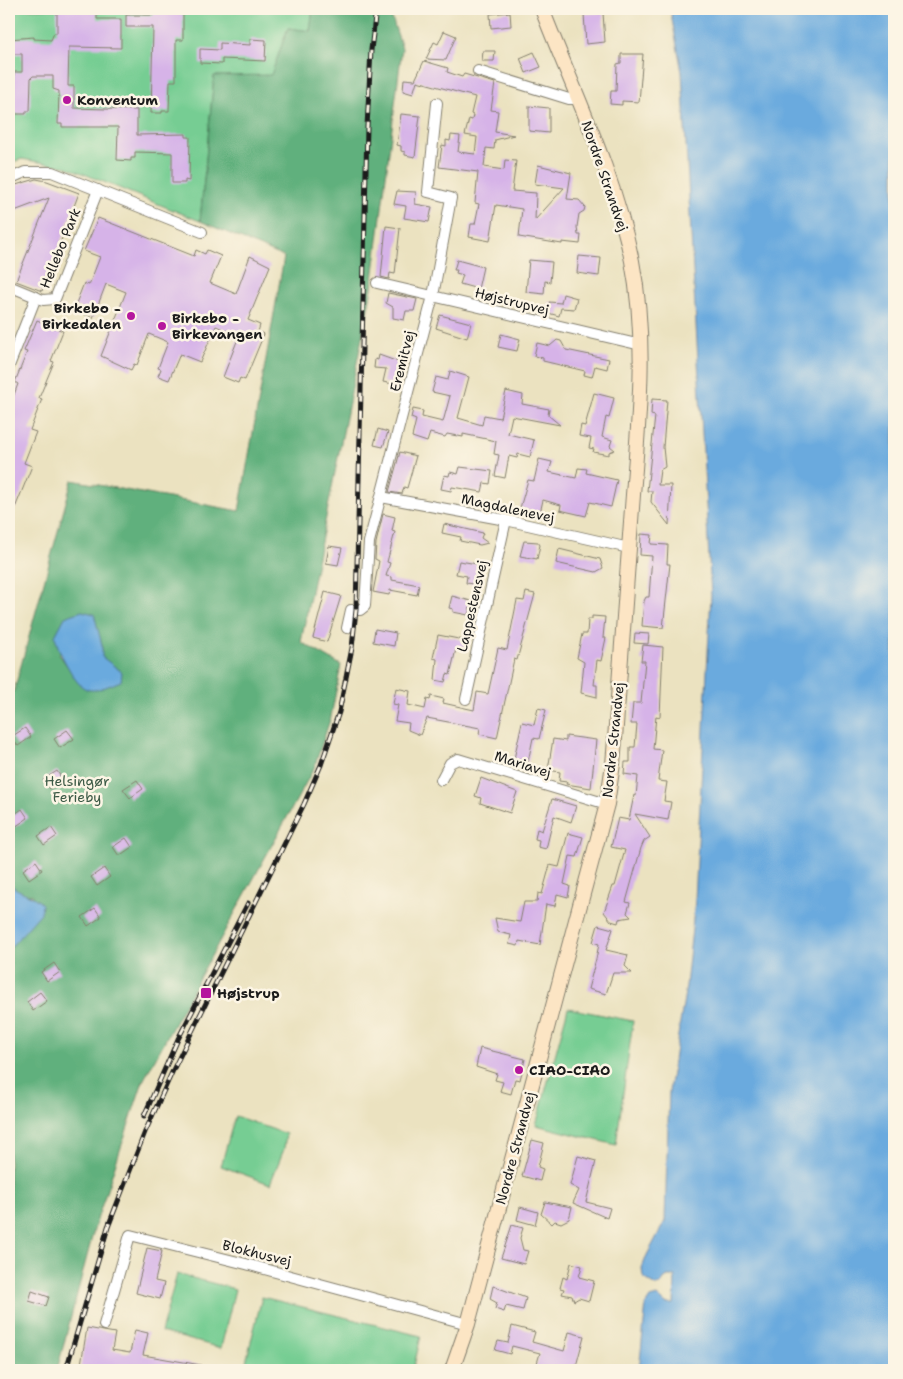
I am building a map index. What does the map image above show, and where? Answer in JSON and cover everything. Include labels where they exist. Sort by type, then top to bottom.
[{"type":"main road","name":"Nordre Strandvej","points":[[452,1370],[468,1324],[607,804],[613,764],[638,432],[641,345],[635,278],[624,227],[606,171],[542,9]]},
{"type":"street","points":[[478,71],[569,99],[578,99]]},
{"type":"street","name":"Eremitvej","points":[[347,628],[350,610],[360,610],[365,606],[369,542],[433,296],[451,198],[428,192],[436,103]]},
{"type":"street","points":[[9,179],[25,172],[52,172],[202,232]]},
{"type":"street","name":"Hellebo Park","points":[[9,286],[52,301],[58,295],[98,190]]},
{"type":"street","name":"Højstrupvej","points":[[376,283],[641,345]]},
{"type":"street","name":"Hellebo Park","points":[[9,366],[36,297]]},
{"type":"street","name":"Magdalenevej","points":[[381,497],[506,520],[629,548]]},
{"type":"street","name":"Lappestensvej","points":[[466,699],[506,520]]},
{"type":"street","name":"Mariavej","points":[[441,780],[450,763],[458,759],[607,804]]},
{"type":"street","name":"Blokhusvej","points":[[104,1325],[130,1235],[468,1324]]},
{"type":"green space","points":[[9,9],[313,9],[310,31],[288,28],[271,76],[214,76],[200,221],[67,167],[22,159],[9,163]]},
{"type":"green space","name":"Helsingør Ferieby","points":[[313,9],[389,9],[402,48],[372,288],[301,642],[341,665],[331,717],[314,768],[143,1081],[95,1226],[57,1370],[9,1370],[9,949],[19,937],[33,895],[20,893],[11,885],[13,878],[9,873],[9,691],[14,691],[72,480],[239,511],[284,257],[200,221],[214,76],[271,75],[288,28],[310,31]],"holes":[[[102,645],[101,657],[122,672],[68,667],[59,654]]]},
{"type":"green space","points":[[568,1008],[633,1021],[616,1145],[536,1125]]},
{"type":"green space","points":[[235,1116],[286,1134],[284,1149],[270,1184],[221,1166]]},
{"type":"green space","points":[[177,1274],[235,1289],[221,1348],[161,1332]]},
{"type":"green space","points":[[262,1297],[421,1336],[413,1370],[244,1370]]},
{"type":"water","points":[[670,9],[894,9],[894,1370],[639,1370],[646,1304],[650,1298],[657,1296],[666,1304],[674,1304],[675,1276],[667,1276],[660,1285],[656,1286],[643,1277],[642,1268],[665,1221],[669,1091],[686,986],[695,900],[711,595],[682,72]]},
{"type":"water","points":[[82,611],[94,614],[102,645],[102,657],[122,672],[121,681],[96,690],[90,690],[80,685],[67,665],[55,636],[65,617]]},
{"type":"water","points":[[9,873],[13,878],[11,885],[42,904],[41,913],[9,949]]},
{"type":"building","points":[[57,9],[97,9],[97,19],[121,19],[121,48],[69,47],[68,86],[74,86],[74,108],[137,110],[137,135],[186,134],[186,137],[190,137],[189,181],[185,180],[185,183],[172,183],[172,153],[135,152],[135,158],[131,158],[131,161],[117,160],[118,127],[62,127],[62,124],[58,124],[59,91],[53,89],[53,76],[33,76],[31,78],[30,111],[26,111],[26,114],[13,114],[14,72],[22,72],[22,54],[9,54],[9,39],[34,37],[34,39],[51,40],[54,33],[57,33]]},
{"type":"building","name":"Konventum","points":[[153,9],[177,9],[177,14],[183,14],[183,40],[176,40],[176,81],[170,81],[169,111],[162,111],[162,113],[151,113],[153,27],[126,27],[126,15],[153,15]]},
{"type":"building","points":[[510,12],[511,26],[491,28],[490,14]]},
{"type":"building","points":[[603,13],[605,42],[586,44],[584,14]]},
{"type":"building","points":[[444,31],[456,36],[446,60],[426,59],[434,42],[438,44]]},
{"type":"building","points":[[250,39],[266,40],[265,61],[222,59],[222,64],[200,63],[200,49],[220,50],[220,43],[250,45]]},
{"type":"building","points":[[483,51],[495,51],[494,61],[482,61]]},
{"type":"building","points":[[534,52],[541,67],[526,73],[520,58]]},
{"type":"building","points":[[621,54],[643,54],[639,102],[622,101],[622,105],[610,104],[611,91],[616,91],[617,64],[621,63]]},
{"type":"building","points":[[424,61],[448,68],[447,72],[462,77],[464,74],[495,83],[491,110],[498,111],[495,132],[514,135],[495,140],[494,149],[486,148],[484,167],[504,170],[505,160],[516,161],[512,191],[536,193],[535,220],[564,188],[535,184],[538,165],[571,173],[567,199],[579,200],[585,207],[584,211],[579,214],[577,227],[578,235],[581,235],[580,244],[562,242],[562,244],[519,237],[522,209],[496,205],[490,241],[469,237],[471,224],[475,224],[479,204],[475,203],[478,172],[439,167],[442,145],[446,146],[446,140],[450,141],[451,135],[460,136],[458,152],[475,154],[477,137],[465,135],[469,119],[472,120],[473,115],[471,114],[475,97],[417,81],[413,94],[403,91],[404,79],[415,80]]},
{"type":"building","points":[[529,106],[549,108],[549,133],[529,131]]},
{"type":"building","points":[[401,114],[420,116],[415,157],[405,155],[405,152],[401,151],[401,146],[397,145]]},
{"type":"building","points":[[36,179],[47,181],[79,193],[42,291],[16,281],[49,198],[9,213],[9,187]]},
{"type":"building","points":[[397,191],[416,192],[415,204],[432,207],[429,222],[404,218],[406,206],[394,204]]},
{"type":"building","points":[[98,218],[194,256],[196,250],[205,254],[207,250],[221,256],[210,283],[236,294],[250,256],[270,266],[248,320],[260,325],[258,332],[264,334],[245,380],[240,378],[238,383],[223,377],[239,336],[216,326],[200,362],[180,354],[169,380],[158,376],[161,369],[158,368],[168,342],[149,334],[137,365],[134,364],[131,370],[101,356],[126,292],[106,284],[93,318],[79,312],[81,308],[75,306],[84,283],[89,285],[100,257],[84,251]]},
{"type":"building","points":[[386,226],[400,228],[395,274],[390,273],[389,279],[381,277]]},
{"type":"building","points":[[579,256],[601,258],[599,276],[577,273]]},
{"type":"building","points":[[457,260],[483,267],[478,289],[460,284],[463,275],[456,273],[457,270],[454,270]]},
{"type":"building","points":[[529,260],[552,262],[550,282],[545,281],[544,294],[526,292]]},
{"type":"building","points":[[388,293],[417,299],[414,311],[406,311],[404,320],[393,318],[393,307],[386,303]]},
{"type":"building","points":[[563,294],[577,298],[574,309],[561,308],[559,316],[548,313],[549,302],[561,303]]},
{"type":"building","points":[[440,315],[471,323],[467,338],[436,328]]},
{"type":"building","points":[[37,320],[63,331],[51,361],[54,362],[39,398],[42,399],[30,430],[36,432],[24,463],[32,466],[9,523],[9,408],[18,384],[15,382],[27,352],[24,351]]},
{"type":"building","points":[[501,334],[520,339],[517,351],[498,347]]},
{"type":"building","points":[[557,340],[561,341],[566,350],[609,359],[607,369],[595,366],[592,377],[584,375],[585,371],[543,361],[543,358],[534,356],[537,343],[550,346]]},
{"type":"building","points":[[379,355],[404,364],[397,385],[383,382],[386,369],[374,368],[375,359],[378,360]]},
{"type":"building","points":[[450,371],[469,377],[458,418],[482,425],[484,415],[500,418],[506,391],[523,395],[522,404],[549,409],[548,415],[560,425],[512,416],[508,434],[534,440],[530,457],[518,454],[517,458],[509,456],[505,478],[495,476],[499,455],[494,454],[496,441],[463,434],[463,437],[447,434],[445,437],[430,433],[427,442],[412,437],[416,420],[411,418],[413,409],[423,411],[422,417],[443,422],[450,396],[432,392],[436,377],[448,380]]},
{"type":"building","points":[[594,393],[614,398],[609,418],[606,417],[602,437],[612,440],[610,446],[615,450],[609,452],[609,455],[593,452],[594,449],[589,448],[591,438],[579,436],[581,425],[585,426]]},
{"type":"building","points":[[652,399],[667,400],[663,447],[665,467],[660,470],[658,485],[671,485],[669,525],[651,502],[652,491],[647,491],[655,416],[651,415]]},
{"type":"building","points":[[378,429],[388,432],[383,447],[374,445]]},
{"type":"building","points":[[400,452],[416,456],[407,488],[404,487],[402,494],[389,492]]},
{"type":"building","points":[[539,459],[552,462],[549,472],[576,478],[578,468],[587,469],[586,473],[617,480],[611,507],[590,502],[586,516],[560,510],[561,505],[543,500],[540,513],[520,508],[528,480],[534,481]]},
{"type":"building","points":[[460,467],[492,471],[490,484],[484,483],[482,492],[452,487],[451,491],[441,489],[444,475],[449,476],[450,472],[458,474]]},
{"type":"building","points":[[383,514],[395,517],[392,531],[395,532],[387,562],[390,563],[386,576],[392,577],[392,580],[419,585],[417,595],[390,590],[389,595],[373,592],[379,561],[375,559],[376,543]]},
{"type":"building","points":[[444,524],[483,533],[481,538],[488,543],[480,545],[460,541],[461,537],[442,533]]},
{"type":"building","points":[[641,534],[652,535],[651,544],[668,545],[667,564],[670,564],[663,628],[642,626],[644,601],[646,597],[649,597],[652,556],[640,555]]},
{"type":"building","points":[[524,541],[538,542],[540,545],[537,559],[520,556]]},
{"type":"building","points":[[329,546],[342,548],[338,565],[326,563]]},
{"type":"building","points":[[559,549],[600,559],[603,568],[596,572],[556,563]]},
{"type":"building","points":[[459,561],[484,565],[480,585],[466,583],[467,576],[456,574]]},
{"type":"building","points":[[325,592],[341,596],[327,642],[313,638]]},
{"type":"building","points":[[526,592],[535,594],[517,660],[514,659],[497,738],[479,734],[480,728],[427,718],[420,735],[408,730],[409,723],[395,721],[398,705],[393,704],[396,688],[410,691],[408,705],[425,709],[427,699],[430,700],[431,696],[444,699],[443,703],[474,710],[477,692],[488,694],[498,648],[507,650],[517,600],[524,601]]},
{"type":"building","points":[[452,596],[471,601],[468,615],[453,612],[453,609],[449,608]]},
{"type":"building","points":[[592,616],[605,617],[603,638],[606,638],[601,661],[597,660],[594,685],[597,685],[597,697],[581,693],[584,662],[577,658],[582,634],[587,634],[588,619],[592,619]]},
{"type":"building","points":[[375,629],[396,633],[394,646],[373,642]]},
{"type":"building","points":[[635,633],[649,634],[648,644],[634,643]]},
{"type":"building","points":[[438,635],[469,641],[467,651],[456,649],[450,675],[447,674],[445,682],[435,680],[437,659],[433,658]]},
{"type":"building","points":[[643,645],[663,647],[660,717],[656,716],[653,749],[662,750],[658,781],[667,782],[664,801],[671,802],[668,820],[635,814],[650,837],[644,841],[641,848],[626,902],[630,903],[627,913],[631,917],[619,919],[618,923],[611,921],[604,912],[613,886],[615,886],[625,850],[611,847],[618,818],[629,820],[634,795],[636,796],[638,776],[624,774],[625,762],[630,762],[630,747],[635,747],[637,724],[631,724],[633,703],[641,703],[645,661],[641,661]]},
{"type":"building","points":[[538,708],[546,710],[539,739],[533,738],[528,762],[514,759],[522,722],[534,725]]},
{"type":"building","points":[[25,728],[31,737],[18,746],[11,737]]},
{"type":"building","points":[[67,730],[74,739],[60,748],[54,739]]},
{"type":"building","points":[[566,736],[596,740],[591,788],[566,784],[567,782],[559,781],[560,772],[548,770],[553,739],[566,741]]},
{"type":"building","points":[[57,771],[63,780],[50,789],[43,780]]},
{"type":"building","points":[[481,778],[517,792],[510,813],[480,803],[481,798],[475,796]]},
{"type":"building","points":[[137,780],[143,789],[130,798],[123,789]]},
{"type":"building","points":[[552,799],[576,806],[571,822],[554,816],[546,849],[538,847],[539,840],[535,839],[537,829],[542,831]]},
{"type":"building","points":[[22,809],[28,818],[15,827],[9,818]]},
{"type":"building","points":[[51,827],[57,836],[44,845],[38,836]]},
{"type":"building","points":[[568,833],[583,837],[577,857],[570,856],[564,884],[570,886],[568,897],[557,894],[555,906],[546,904],[540,945],[519,941],[518,946],[509,944],[511,935],[498,932],[495,918],[520,922],[524,902],[537,902],[538,893],[542,894],[550,865],[559,867]]},
{"type":"building","points":[[126,838],[132,847],[119,856],[113,847]]},
{"type":"building","points":[[36,861],[42,870],[29,879],[23,870]]},
{"type":"building","points":[[104,868],[110,877],[97,886],[91,877]]},
{"type":"building","points":[[95,908],[101,917],[88,926],[82,917]]},
{"type":"building","points":[[598,925],[613,929],[606,950],[628,955],[625,966],[632,973],[613,973],[606,994],[588,989],[599,944],[593,942]]},
{"type":"building","points":[[54,963],[60,972],[47,981],[41,972]]},
{"type":"building","points":[[40,992],[47,1001],[33,1011],[27,1002]]},
{"type":"building","points":[[480,1048],[525,1059],[520,1080],[515,1079],[511,1094],[500,1091],[503,1082],[495,1080],[497,1074],[476,1067]]},
{"type":"building","points":[[532,1140],[544,1143],[538,1167],[543,1169],[540,1181],[522,1176]]},
{"type":"building","points":[[578,1156],[596,1161],[586,1202],[610,1208],[607,1218],[573,1203],[579,1190],[570,1185]]},
{"type":"building","points":[[545,1202],[572,1207],[569,1219],[561,1223],[555,1221],[552,1224],[541,1214]]},
{"type":"building","points":[[520,1207],[538,1212],[535,1225],[517,1220]]},
{"type":"building","points":[[512,1225],[523,1228],[520,1238],[523,1250],[528,1251],[524,1264],[501,1258]]},
{"type":"building","points":[[147,1248],[162,1251],[155,1281],[164,1283],[160,1299],[136,1293]]},
{"type":"building","points":[[571,1263],[582,1266],[579,1277],[594,1281],[589,1301],[579,1298],[574,1301],[572,1296],[562,1294],[564,1289],[560,1288],[563,1277],[567,1279]]},
{"type":"building","points":[[493,1286],[526,1298],[523,1310],[506,1306],[504,1312],[495,1309],[497,1303],[490,1299]]},
{"type":"building","points":[[32,1291],[49,1297],[46,1306],[29,1301]]},
{"type":"building","points":[[512,1326],[535,1332],[532,1342],[564,1351],[569,1332],[584,1336],[575,1370],[535,1370],[540,1353],[512,1346],[510,1354],[495,1350],[498,1341],[508,1343]]},
{"type":"building","points":[[87,1328],[115,1333],[112,1350],[130,1353],[135,1330],[148,1333],[143,1355],[201,1365],[201,1370],[80,1370]]},
{"type":"railway","points":[[66,1370],[108,1227],[145,1132],[174,1068],[304,804],[321,765],[339,712],[352,648],[356,610],[367,127],[371,50],[376,9]]},
{"type":"railway","points":[[144,1116],[178,1039],[248,903]]},
{"type":"place","name":"Konventum","points":[[67,100]]},
{"type":"place","name":"Birkebo - Birkedalen","points":[[131,316]]},
{"type":"place","name":"Birkebo - Birkevangen","points":[[162,326]]},
{"type":"place","name":"Højstrup","points":[[206,993]]},
{"type":"place","name":"CIAO-CIAO","points":[[519,1070]]}]
